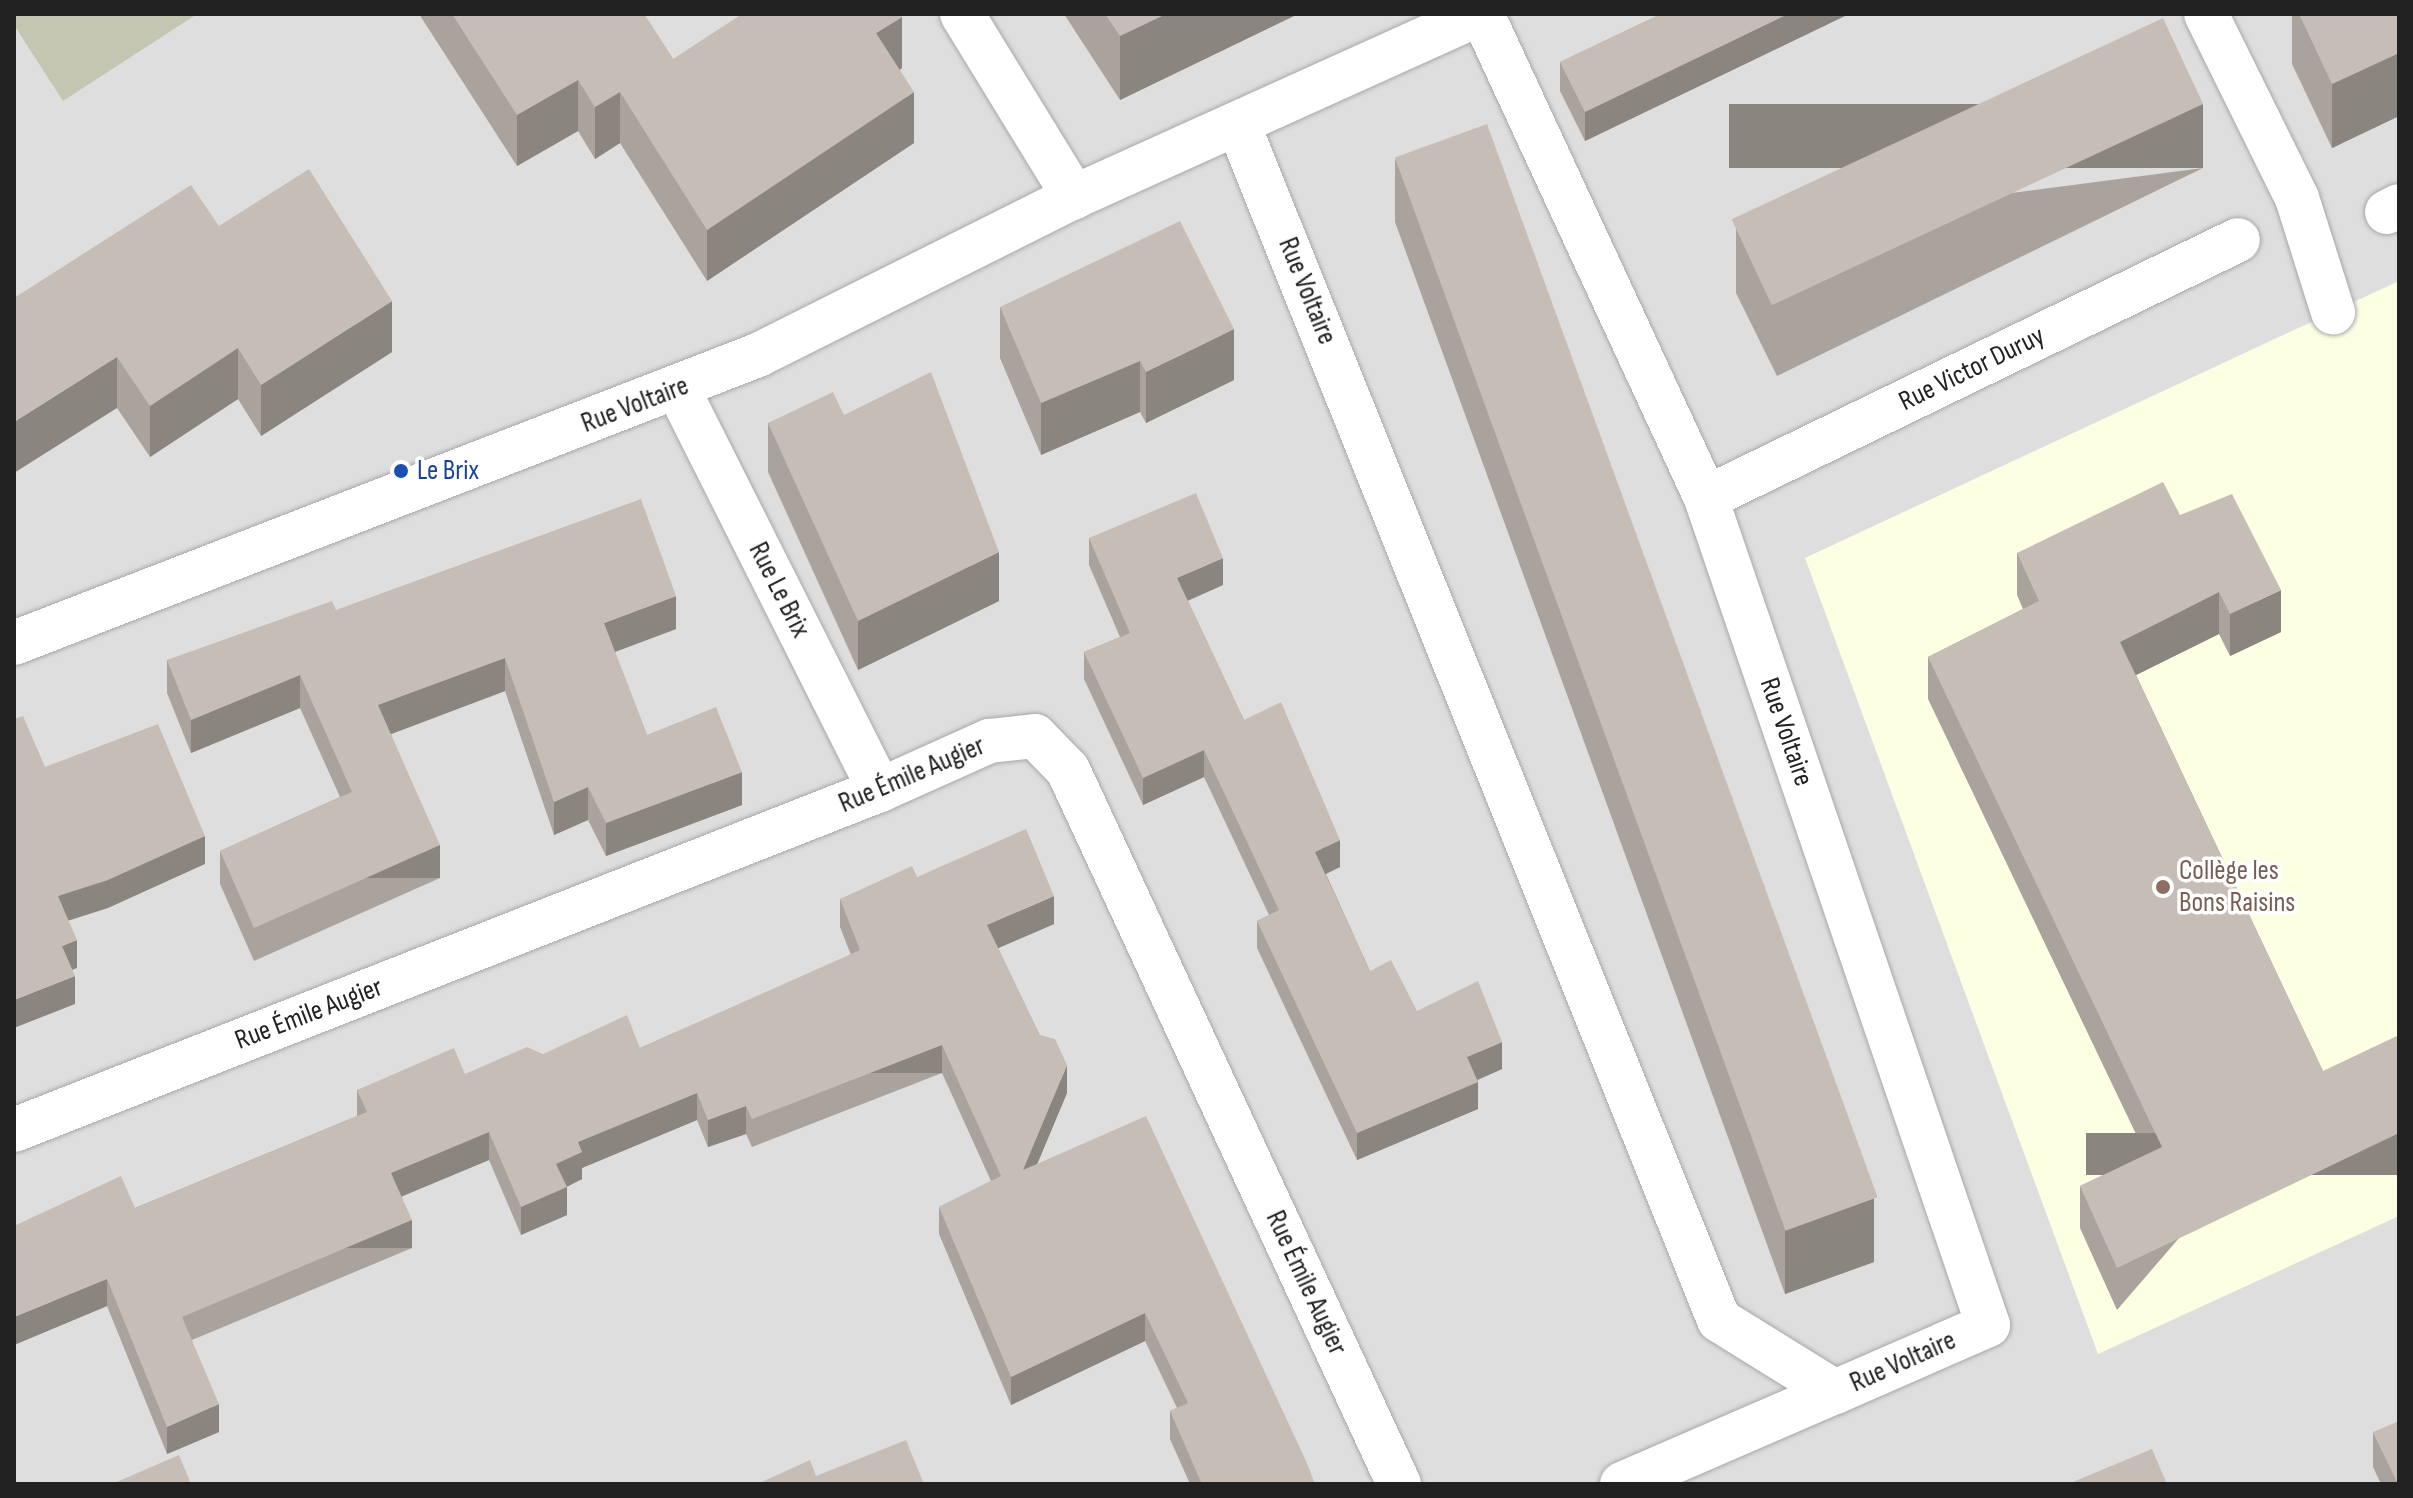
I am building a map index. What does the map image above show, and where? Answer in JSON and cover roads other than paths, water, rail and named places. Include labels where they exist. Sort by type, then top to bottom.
[{"type":"street","points":[[962,14],[1074,197]]},
{"type":"street","name":"Rue Voltaire","points":[[14,643],[678,389],[758,355],[1074,197],[1481,14],[1706,498],[1988,1325],[1835,1392],[1719,1320],[1238,124]]},
{"type":"street","points":[[2206,14],[2297,198],[2333,312]]},
{"type":"street","name":"Rue Victor Duruy","points":[[1706,498],[2238,240]]},
{"type":"street","name":"Rue Le Brix","points":[[678,389],[880,790]]},
{"type":"street","name":"Rue Émile Augier","points":[[14,1130],[880,790],[989,741],[1035,736],[1068,770],[1399,1484]]},
{"type":"street","points":[[1622,1484],[1835,1392]]},
{"type":"place","name":"Le Brix","points":[[401,471]]},
{"type":"place","name":"Collège les Bons Raisins","points":[[2163,887]]}]
